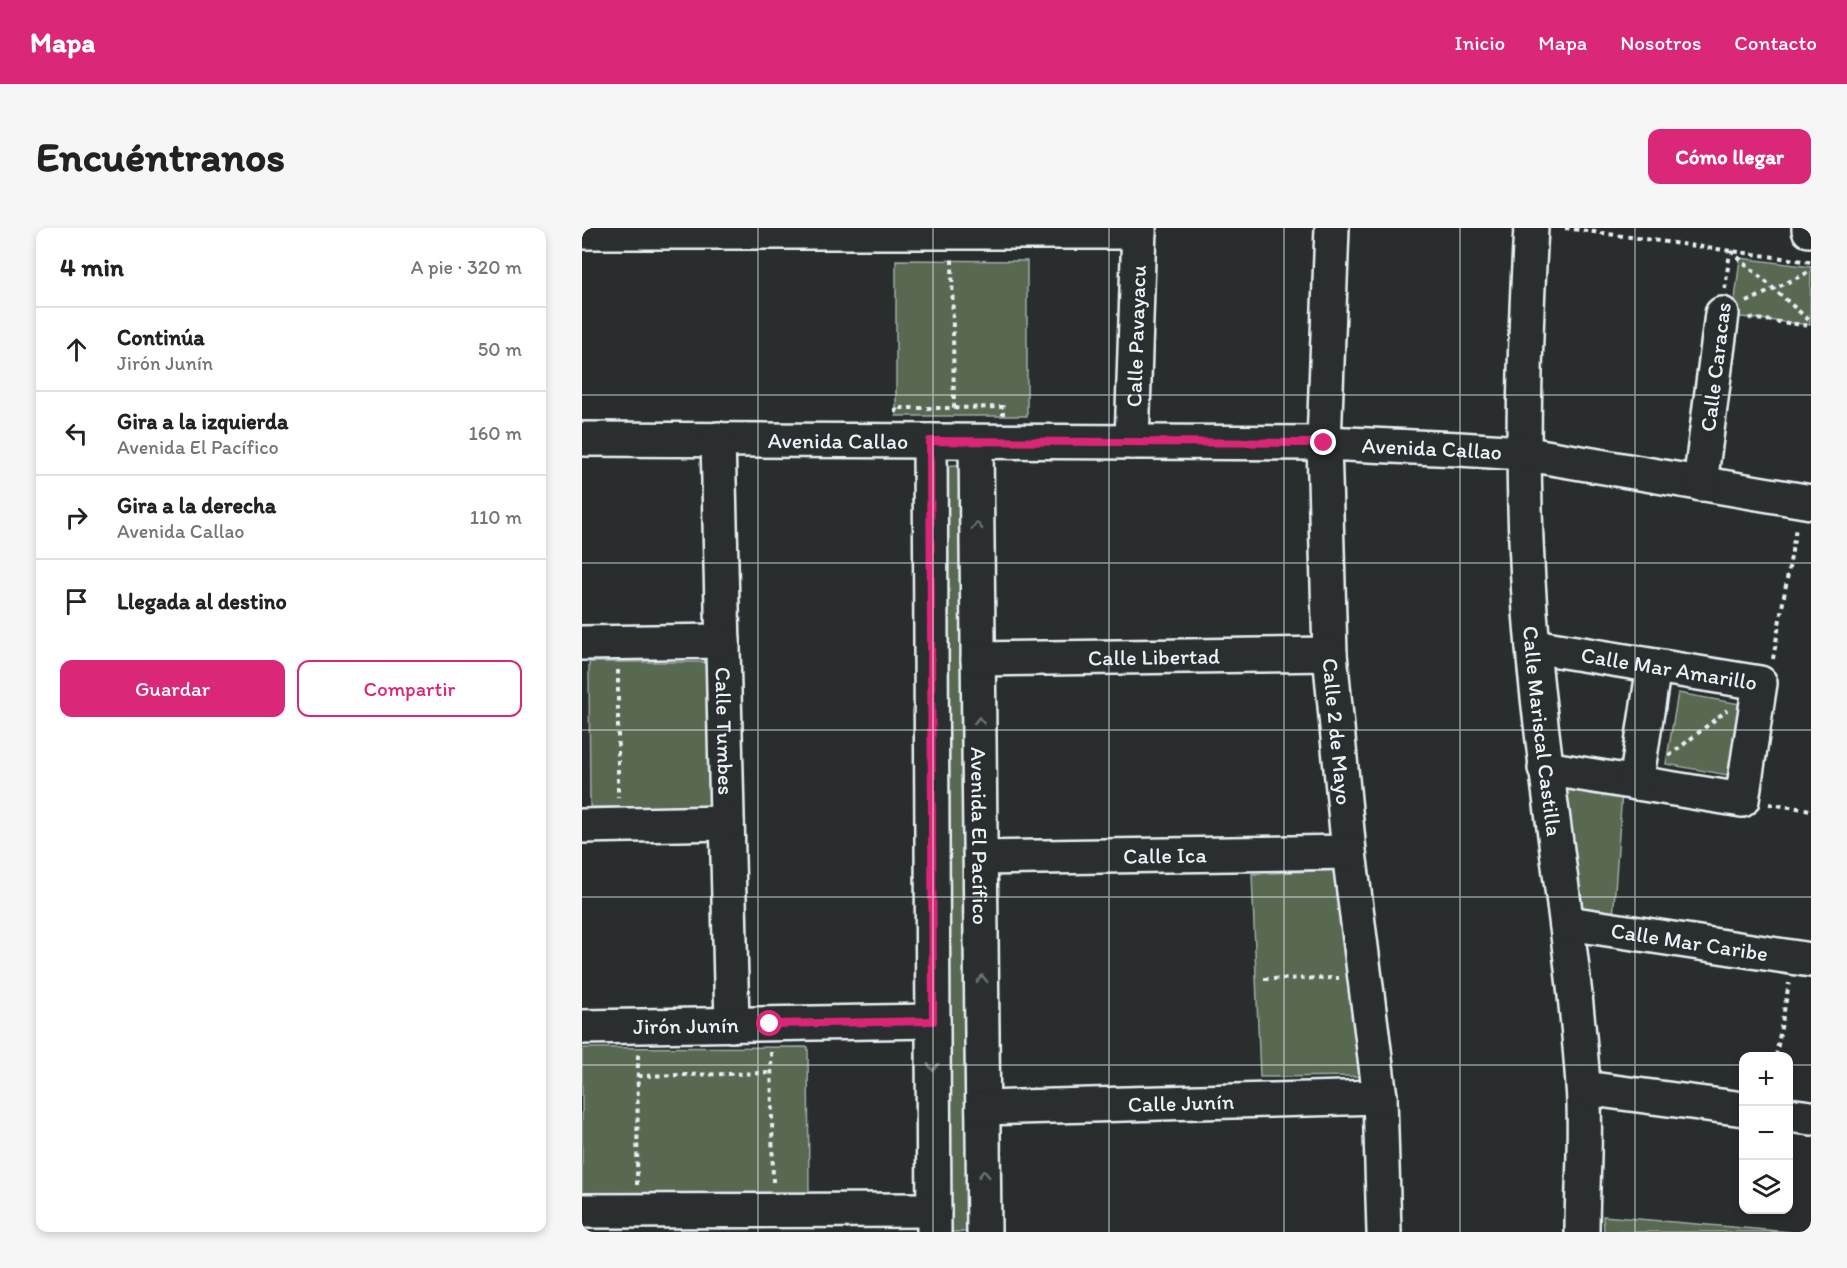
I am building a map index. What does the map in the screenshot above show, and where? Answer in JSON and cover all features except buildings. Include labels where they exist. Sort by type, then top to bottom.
[{"type":"street","name":"Calle 2 de Mayo","points":[[1332,228],[1324,443],[1330,654],[1349,852],[1380,1097],[1384,1232]]},
{"type":"street","name":"Calle Mariscal Castilla","points":[[1531,228],[1522,453],[1533,646],[1545,768],[1568,923],[1584,1088],[1581,1232]]},
{"type":"street","points":[[582,232],[1139,230]]},
{"type":"street","name":"Calle Pavayacu","points":[[1132,442],[1139,230]]},
{"type":"street","name":"Calle Caracas","points":[[1700,484],[1722,314]]},
{"type":"street","name":"Avenida Callao","points":[[582,439],[1324,443],[1522,453],[1806,501]]},
{"type":"street","name":"Calle Tumbes","points":[[718,440],[732,1025]]},
{"type":"street","points":[[582,1211],[637,1211],[737,1221],[773,1211],[934,1221],[930,441]]},
{"type":"street","name":"Avenida El Pacífico","points":[[976,442],[984,1232]]},
{"type":"street","points":[[582,643],[723,641]]},
{"type":"street","name":"Calle Mar Amarillo","points":[[1533,646],[1760,683],[1742,800]]},
{"type":"street","name":"Calle Libertad","points":[[978,660],[1330,654]]},
{"type":"street","points":[[1636,783],[1654,666]]},
{"type":"street","points":[[1545,768],[1742,800]]},
{"type":"street","points":[[582,825],[727,823]]},
{"type":"street","name":"Calle Ica","points":[[981,858],[1349,852]]},
{"type":"street","name":"Calle Mar Caribe","points":[[1568,923],[1802,958]]},
{"type":"street","name":"Jirón Junín","points":[[582,1027],[933,1021]]},
{"type":"street","points":[[1584,1088],[1739,1108]]},
{"type":"street","name":"Calle Junín","points":[[983,1108],[1380,1097]]},
{"type":"street","points":[[1793,1116],[1811,1118]]},
{"type":"path","points":[[1565,228],[1811,262]]},
{"type":"path","points":[[896,441],[896,408],[954,408],[952,232]]},
{"type":"path","points":[[1730,251],[1811,324]]},
{"type":"path","name":"Calle Caracas","points":[[1722,314],[1730,251]]},
{"type":"path","points":[[1722,314],[1811,271]]},
{"type":"path","points":[[1722,314],[1811,324]]},
{"type":"path","points":[[1636,783],[1760,683],[1771,671],[1806,501]]},
{"type":"path","points":[[618,643],[618,825]]},
{"type":"path","points":[[1742,800],[1811,810]]},
{"type":"path","points":[[1777,1052],[1802,958]]},
{"type":"path","points":[[1264,979],[1365,978]]},
{"type":"path","points":[[770,1024],[773,1211]]},
{"type":"path","points":[[637,1211],[639,1027]]},
{"type":"path","points":[[638,1076],[771,1073]]},
{"type":"green space","points":[[1740,258],[1811,267],[1810,325],[1733,316]]},
{"type":"green space","points":[[896,260],[1027,261],[1027,416],[896,416]]},
{"type":"green space","points":[[972,464],[979,1232],[949,1232],[941,466]]},
{"type":"green space","points":[[589,662],[712,662],[713,807],[590,807]]},
{"type":"green space","points":[[1678,693],[1746,705],[1733,776],[1666,764]]},
{"type":"green space","points":[[1563,787],[1622,792],[1613,919],[1583,909]]},
{"type":"green space","points":[[1336,870],[1363,1076],[1260,1077],[1252,874]]},
{"type":"green space","points":[[808,1047],[809,1193],[582,1195],[582,1048]]},
{"type":"green space","points":[[1603,1216],[1791,1232],[1604,1232]]},
{"type":"route","points":[[770,1024],[933,1021],[930,441],[1324,443]]}]
